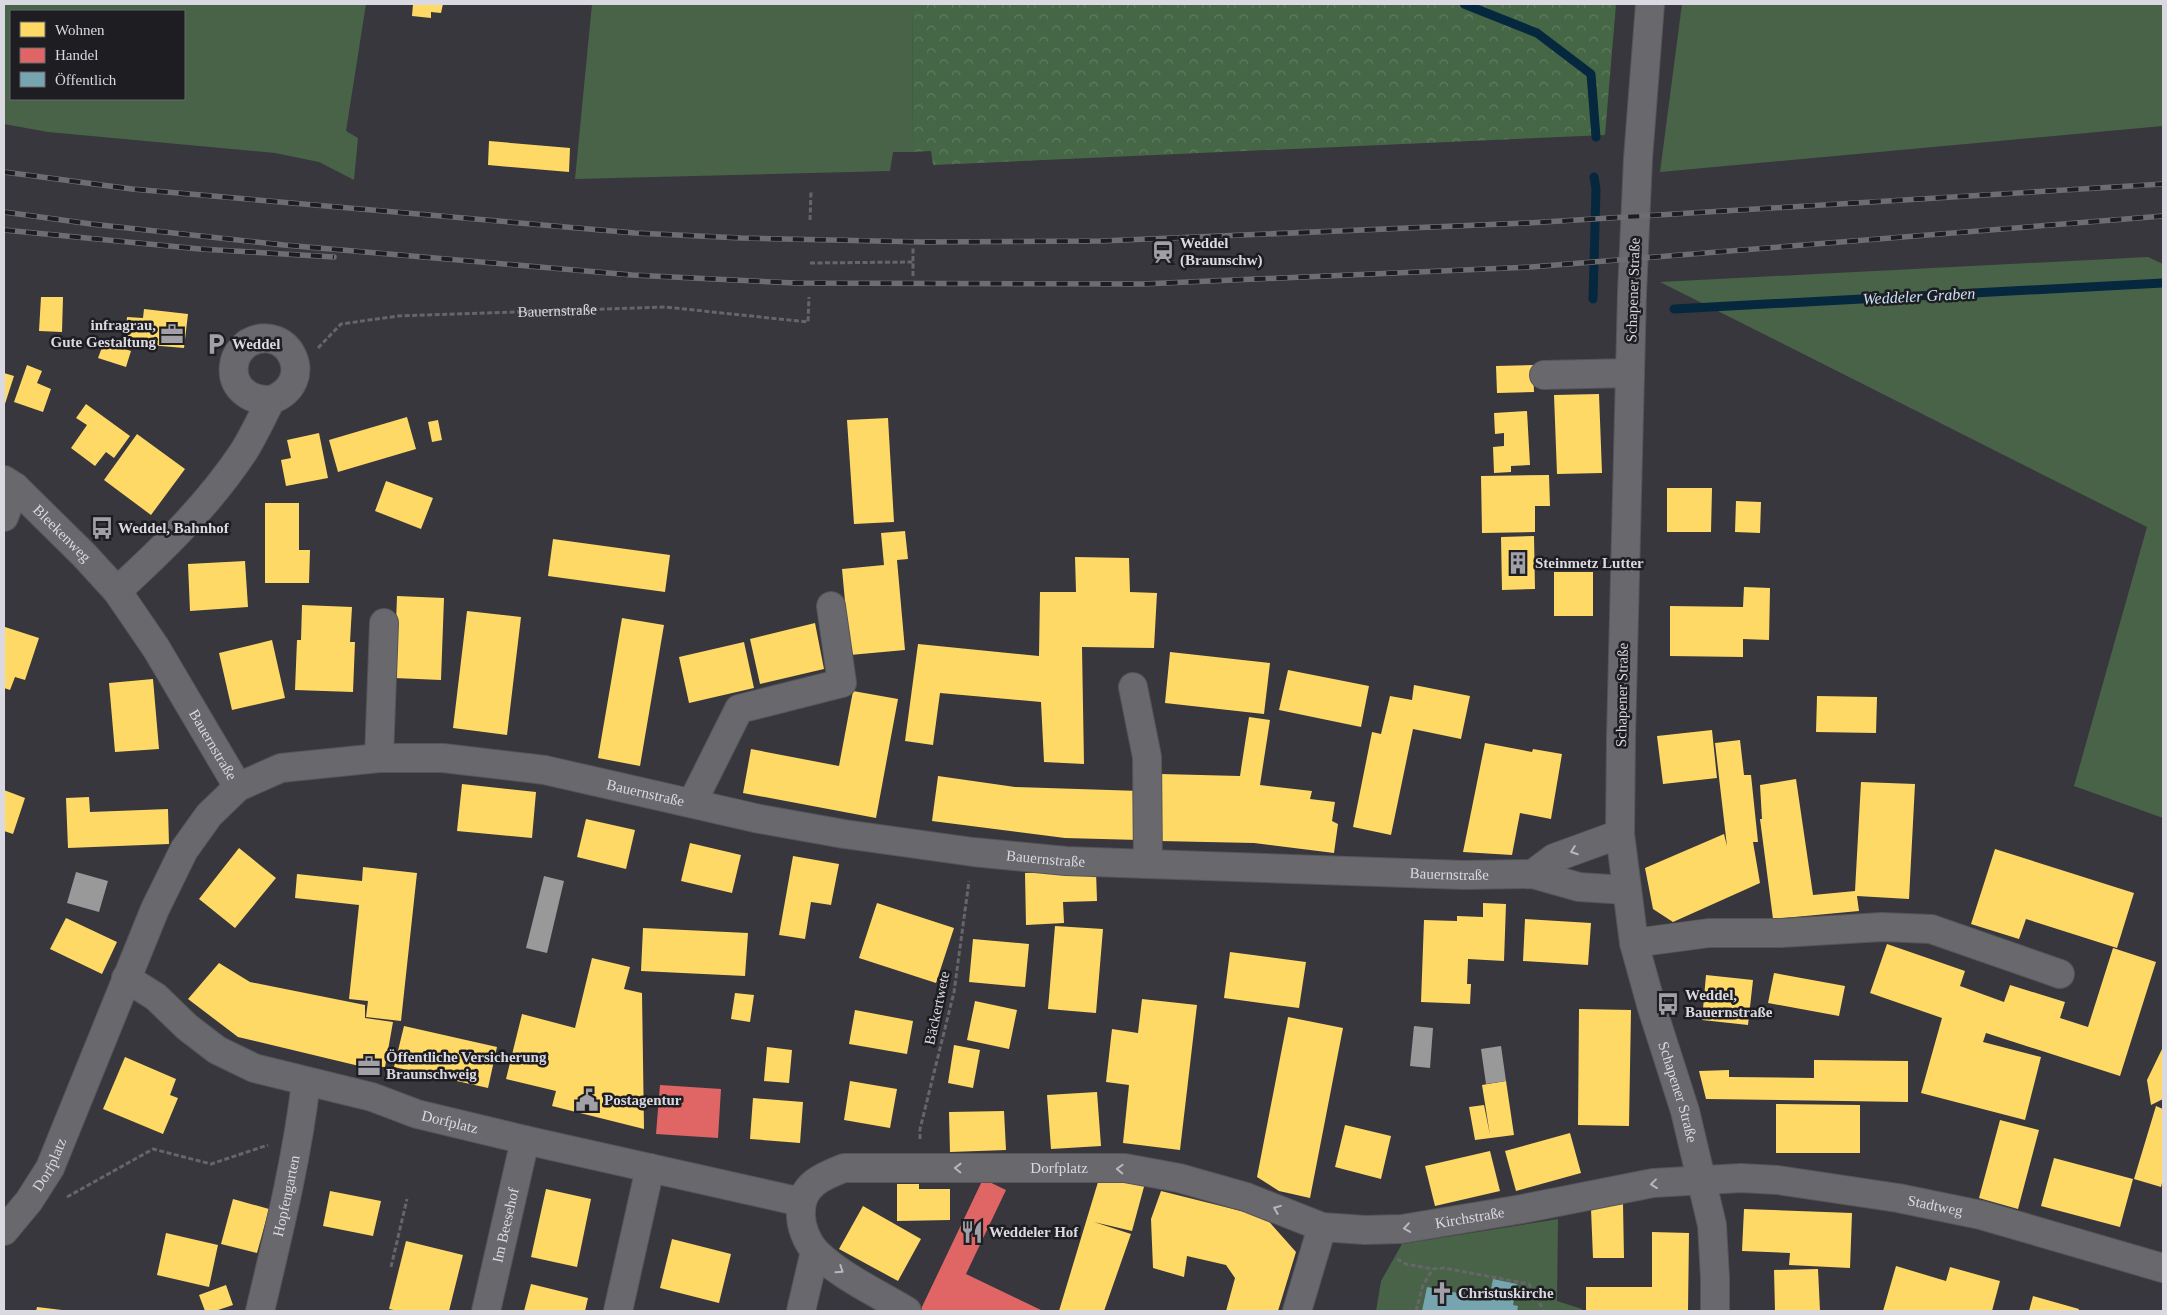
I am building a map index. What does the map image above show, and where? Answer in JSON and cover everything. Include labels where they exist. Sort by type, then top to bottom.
[{"type":"street","name":"Schapener Straße","points":[[1650,4],[1638,159],[1630,373],[1620,834],[1634,943],[1652,1008],[1685,1111],[1712,1225],[1715,1311]]},
{"type":"street","points":[[268,339],[277,341],[288,349],[294,359],[295,379],[289,389],[281,396],[271,400],[251,397],[242,390],[235,378],[234,368],[240,351],[246,344],[256,340],[268,339]]},
{"type":"street","points":[[1544,375],[1630,373]]},
{"type":"street","points":[[117,591],[156,555],[200,507],[244,451],[271,400]]},
{"type":"street","points":[[4,517],[9,483]]},
{"type":"street","name":"Bleekenweg","points":[[9,483],[84,555],[117,591]]},
{"type":"street","name":"Bauernstraße","points":[[117,591],[156,648],[238,786],[281,768],[379,758],[443,758],[545,770],[760,819],[844,834],[973,852],[1066,861],[1464,875],[1533,874],[1579,887],[1626,890]]},
{"type":"street","points":[[692,803],[739,709],[842,683],[831,606]]},
{"type":"street","points":[[379,758],[384,623]]},
{"type":"street","points":[[1133,688],[1146,757],[1148,864]]},
{"type":"street","name":"Dorfplatz","points":[[4,1231],[29,1201],[50,1168],[154,909],[184,850],[209,815],[238,786]]},
{"type":"street","points":[[1533,874],[1554,858],[1620,834]]},
{"type":"street","points":[[1634,943],[1710,933],[1781,933],[1882,927],[1930,929],[2060,974]]},
{"type":"street","name":"Dorfplatz","points":[[126,978],[156,998],[187,1027],[217,1050],[254,1068],[372,1097],[417,1114],[801,1202],[810,1186],[822,1176],[844,1168],[918,1167],[1056,1170],[1125,1168],[1179,1178],[1246,1197],[1322,1227]]},
{"type":"street","name":"Hopfengarten","points":[[260,1311],[300,1135],[306,1082]]},
{"type":"street","name":"Im Beesehof","points":[[486,1311],[525,1140]]},
{"type":"street","points":[[618,1311],[650,1168]]},
{"type":"street","name":"Stadtweg","points":[[1702,1180],[1741,1178],[1778,1180],[1940,1206],[1981,1215],[2163,1268]]},
{"type":"street","name":"Kirchstraße","points":[[1322,1227],[1365,1230],[1402,1229],[1522,1209],[1653,1183],[1702,1180]]},
{"type":"street","points":[[801,1202],[800,1221],[816,1252],[837,1269],[907,1311]]},
{"type":"street","points":[[1297,1311],[1322,1227]]},
{"type":"street","points":[[804,1308],[816,1252]]},
{"type":"path","points":[[810,220],[811,192]]},
{"type":"path","points":[[913,246],[913,276]]},
{"type":"path","points":[[810,263],[913,262]]},
{"type":"path","name":"Bauernstraße","points":[[294,359],[317,349],[341,324],[398,316],[665,307],[808,322],[809,297]]},
{"type":"path","name":"Bäckertwete","points":[[918,1167],[920,1129],[954,992],[973,852]]},
{"type":"path","points":[[64,1199],[153,1149],[211,1164],[300,1135]]},
{"type":"path","points":[[391,1267],[407,1198]]},
{"type":"path","points":[[1406,1264],[1434,1269],[1444,1268],[1529,1284],[1544,1311]]},
{"type":"path","points":[[1416,1311],[1423,1285],[1434,1269]]},
{"type":"green space","points":[[4,4],[366,4],[346,131],[358,138],[354,180],[319,162],[275,153],[48,132],[4,124]]},
{"type":"green space","points":[[592,4],[913,4],[912,152],[893,152],[890,171],[575,179]]},
{"type":"green space","points":[[913,4],[1616,4],[1605,135],[933,165],[931,151],[912,152]]},
{"type":"green space","points":[[1682,4],[2163,4],[2163,126],[1660,172]]},
{"type":"green space","points":[[2148,257],[2163,264],[2163,818],[2074,786],[2147,527],[1660,282]]},
{"type":"green space","points":[[1558,1219],[1557,1301],[1582,1309],[1582,1311],[1376,1311],[1381,1281],[1402,1244]]},
{"type":"building: Wohnen","points":[[413,4],[443,4],[441,13],[431,12],[431,18],[412,16]]},
{"type":"building: Wohnen","points":[[489,141],[570,148],[569,172],[488,165]]},
{"type":"building: Wohnen","points":[[41,297],[63,297],[62,332],[39,331]]},
{"type":"building: Wohnen","points":[[144,309],[188,314],[184,348],[125,343],[127,317],[143,318]]},
{"type":"building: Wohnen","points":[[104,342],[131,351],[126,367],[98,358]]},
{"type":"building: Wohnen","points":[[27,365],[42,371],[37,383],[51,389],[43,412],[14,402]]},
{"type":"building: Wohnen","points":[[1533,365],[1534,392],[1497,393],[1496,366]]},
{"type":"building: Wohnen","points":[[4,373],[14,376],[4,407]]},
{"type":"building: Wohnen","points":[[1599,394],[1602,473],[1557,474],[1554,395]]},
{"type":"building: Wohnen","points":[[86,404],[130,436],[114,458],[106,452],[95,466],[71,448],[87,425],[76,418]]},
{"type":"building: Wohnen","points":[[1527,411],[1530,465],[1511,466],[1511,472],[1494,473],[1493,447],[1504,446],[1504,433],[1495,434],[1494,413]]},
{"type":"building: Wohnen","points":[[407,417],[416,449],[338,472],[329,440]]},
{"type":"building: Wohnen","points":[[888,418],[894,522],[854,524],[847,420]]},
{"type":"building: Wohnen","points":[[438,420],[442,440],[432,442],[428,422]]},
{"type":"building: Wohnen","points":[[319,433],[328,478],[286,486],[281,460],[291,458],[287,440]]},
{"type":"building: Wohnen","points":[[137,434],[185,469],[151,515],[104,480]]},
{"type":"building: Wohnen","points":[[1549,475],[1550,506],[1535,506],[1535,532],[1482,533],[1481,476]]},
{"type":"building: Wohnen","points":[[386,481],[433,498],[421,529],[375,511]]},
{"type":"building: Wohnen","points":[[1667,488],[1712,488],[1711,532],[1667,532]]},
{"type":"building: Wohnen","points":[[1736,501],[1761,502],[1760,533],[1735,532]]},
{"type":"building: Wohnen","points":[[265,503],[299,503],[299,550],[310,550],[309,583],[265,583]]},
{"type":"building: Wohnen","points":[[905,531],[908,559],[897,560],[905,650],[850,655],[842,569],[884,565],[881,533]]},
{"type":"building: Wohnen","name":"Steinmetz Lutter","points":[[1534,536],[1535,589],[1502,590],[1501,537]]},
{"type":"building: Wohnen","points":[[553,539],[670,555],[665,592],[548,576]]},
{"type":"building: Wohnen","points":[[1075,557],[1129,558],[1130,592],[1157,593],[1154,648],[1082,647],[1084,764],[1044,762],[1041,702],[940,693],[933,745],[905,741],[918,644],[1039,656],[1040,592],[1076,592]]},
{"type":"building: Wohnen","points":[[245,561],[248,607],[190,611],[188,564]]},
{"type":"building: Wohnen","points":[[1554,572],[1593,572],[1593,616],[1554,616]]},
{"type":"building: Wohnen","points":[[1744,587],[1770,588],[1769,640],[1743,639],[1743,657],[1670,656],[1670,606],[1743,607]]},
{"type":"building: Wohnen","points":[[397,596],[444,598],[441,680],[394,678]]},
{"type":"building: Wohnen","points":[[302,605],[352,607],[350,642],[355,642],[353,692],[295,690],[297,640],[301,640]]},
{"type":"building: Wohnen","points":[[467,611],[521,617],[507,735],[453,728]]},
{"type":"building: Wohnen","points":[[622,618],[664,625],[640,766],[598,758]]},
{"type":"building: Wohnen","points":[[815,623],[824,669],[760,684],[750,639]]},
{"type":"building: Wohnen","points":[[5,627],[39,638],[25,680],[15,677],[10,690],[4,688]]},
{"type":"building: Wohnen","points":[[272,640],[285,698],[232,710],[219,653]]},
{"type":"building: Wohnen","points":[[744,642],[754,688],[689,703],[679,657]]},
{"type":"building: Wohnen","points":[[1170,652],[1270,663],[1264,714],[1165,703]]},
{"type":"building: Wohnen","points":[[1288,670],[1369,686],[1361,727],[1279,710]]},
{"type":"building: Wohnen","points":[[153,679],[159,749],[115,752],[109,683]]},
{"type":"building: Wohnen","points":[[1414,685],[1470,696],[1461,739],[1413,729],[1391,835],[1353,827],[1372,732],[1381,734],[1390,696],[1412,700]]},
{"type":"building: Wohnen","points":[[853,691],[898,699],[876,818],[743,793],[751,749],[839,766]]},
{"type":"building: Wohnen","points":[[1817,696],[1877,697],[1876,733],[1816,732]]},
{"type":"building: Wohnen","points":[[1249,717],[1270,720],[1260,785],[1312,791],[1310,799],[1335,802],[1332,821],[1338,824],[1334,853],[1254,843],[1159,841],[1161,774],[1240,776]]},
{"type":"building: Wohnen","points":[[1712,730],[1717,778],[1663,784],[1657,736]]},
{"type":"building: Wohnen","points":[[1740,740],[1744,775],[1751,775],[1758,842],[1753,842],[1760,883],[1673,922],[1653,909],[1645,868],[1724,834],[1727,846],[1715,743]]},
{"type":"building: Wohnen","points":[[1485,743],[1532,752],[1533,749],[1562,754],[1551,819],[1520,813],[1512,855],[1463,852]]},
{"type":"building: Wohnen","points":[[938,776],[1015,787],[1140,791],[1139,840],[1065,838],[932,821]]},
{"type":"building: Wohnen","points":[[1796,779],[1813,895],[1855,891],[1861,782],[1915,784],[1909,899],[1857,896],[1859,911],[1773,919],[1760,819],[1762,819],[1760,785]]},
{"type":"building: Wohnen","points":[[462,784],[536,792],[532,838],[457,831]]},
{"type":"building: Wohnen","points":[[4,790],[25,798],[13,834],[4,831]]},
{"type":"building: Wohnen","points":[[89,797],[90,812],[168,809],[169,844],[68,848],[66,798]]},
{"type":"building: Wohnen","points":[[586,819],[635,830],[626,869],[577,857]]},
{"type":"building: Wohnen","points":[[690,843],[741,855],[732,893],[681,881]]},
{"type":"building: Wohnen","points":[[239,848],[276,878],[235,928],[199,899]]},
{"type":"building: Wohnen","points":[[1995,849],[2134,893],[2117,948],[2026,919],[2019,939],[1971,924]]},
{"type":"building: Wohnen","points":[[793,856],[839,864],[831,905],[811,902],[805,939],[779,935]]},
{"type":"building: Wohnen","points":[[363,867],[417,873],[401,1021],[366,1017],[368,1001],[349,999],[359,905],[295,898],[297,874],[362,881]]},
{"type":"building: Wohnen","points":[[1096,871],[1097,901],[1063,902],[1064,923],[1026,925],[1025,873]]},
{"type":"building: Wohnen","points":[[877,903],[954,928],[936,983],[859,958]]},
{"type":"building: Wohnen","points":[[1483,903],[1506,904],[1504,961],[1468,959],[1467,984],[1471,984],[1470,1004],[1421,1002],[1424,920],[1457,921],[1457,916],[1483,917]]},
{"type":"building: Wohnen","points":[[66,918],[117,942],[102,974],[50,949]]},
{"type":"building: Wohnen","points":[[1525,919],[1591,923],[1588,965],[1523,961]]},
{"type":"building: Wohnen","points":[[1055,926],[1103,929],[1096,1013],[1048,1009]]},
{"type":"building: Wohnen","points":[[643,928],[748,933],[745,976],[641,971]]},
{"type":"building: Wohnen","points":[[973,939],[1029,944],[1025,987],[969,982]]},
{"type":"building: Wohnen","points":[[1887,944],[1965,971],[1960,986],[2004,1002],[2010,985],[2065,1002],[2060,1018],[2088,1027],[2113,948],[2156,962],[2120,1076],[1986,1033],[1983,1042],[2041,1057],[2025,1120],[1921,1093],[1942,1018],[1870,993]]},
{"type":"building: Wohnen","points":[[1230,952],[1306,962],[1299,1008],[1224,998]]},
{"type":"building: Wohnen","points":[[592,958],[630,967],[624,989],[642,993],[644,1129],[552,1106],[556,1091],[506,1079],[522,1014],[575,1028]]},
{"type":"building: Wohnen","points":[[219,963],[250,982],[365,1005],[365,1018],[393,1022],[385,1067],[355,1065],[238,1037],[188,999]]},
{"type":"building: Wohnen","points":[[1774,973],[1845,986],[1839,1016],[1768,1003]]},
{"type":"building: Wohnen","points":[[1706,975],[1753,980],[1748,1025],[1702,1020]]},
{"type":"building: Wohnen","points":[[735,993],[754,995],[750,1022],[731,1019]]},
{"type":"building: Wohnen","points":[[1142,999],[1197,1005],[1180,1150],[1123,1143],[1129,1085],[1106,1082],[1112,1029],[1138,1033]]},
{"type":"building: Wohnen","points":[[975,1001],[1017,1010],[1009,1049],[967,1040]]},
{"type":"building: Wohnen","points":[[1579,1009],[1631,1010],[1629,1126],[1578,1125]]},
{"type":"building: Wohnen","points":[[855,1010],[913,1021],[907,1054],[849,1044]]},
{"type":"building: Wohnen","points":[[1288,1017],[1343,1028],[1310,1198],[1279,1191],[1257,1177]]},
{"type":"building: Wohnen","points":[[404,1026],[497,1047],[488,1088],[394,1067]]},
{"type":"building: Wohnen","points":[[954,1045],[980,1050],[973,1088],[948,1083]]},
{"type":"building: Wohnen","points":[[767,1047],[792,1050],[789,1083],[764,1081]]},
{"type":"building: Wohnen","points":[[2163,1047],[2163,1099],[2151,1105],[2147,1080]]},
{"type":"building: Wohnen","points":[[125,1057],[176,1079],[170,1095],[178,1098],[163,1134],[103,1109]]},
{"type":"building: Wohnen","points":[[1814,1060],[1908,1061],[1908,1102],[1706,1099],[1699,1071],[1729,1070],[1729,1077],[1814,1078]]},
{"type":"building: Wohnen","points":[[850,1081],[897,1089],[890,1128],[844,1120]]},
{"type":"building: Wohnen","points":[[1506,1081],[1514,1135],[1475,1140],[1469,1107],[1484,1105],[1490,1135],[1482,1085]]},
{"type":"building: Wohnen","points":[[1097,1092],[1101,1146],[1051,1149],[1047,1095]]},
{"type":"building: Wohnen","points":[[753,1098],[803,1102],[800,1143],[750,1139]]},
{"type":"building: Wohnen","points":[[1776,1104],[1860,1105],[1860,1153],[1776,1153]]},
{"type":"building: Wohnen","points":[[2156,1106],[2163,1109],[2163,1179],[2161,1187],[2134,1179]]},
{"type":"building: Wohnen","points":[[1004,1111],[1006,1150],[950,1152],[949,1112]]},
{"type":"building: Wohnen","points":[[2000,1120],[2039,1130],[2018,1209],[1979,1198]]},
{"type":"building: Wohnen","points":[[1345,1125],[1391,1136],[1381,1179],[1335,1167]]},
{"type":"building: Wohnen","points":[[1570,1133],[1581,1173],[1516,1191],[1505,1151]]},
{"type":"building: Wohnen","points":[[1490,1151],[1500,1191],[1435,1206],[1425,1166]]},
{"type":"building: Wohnen","points":[[2054,1158],[2133,1179],[2120,1227],[2041,1206]]},
{"type":"building: Wohnen","points":[[1098,1182],[1145,1183],[1132,1231],[1094,1222],[1131,1234],[1104,1311],[1059,1311]]},
{"type":"building: Wohnen","points":[[897,1184],[919,1184],[919,1189],[950,1189],[950,1220],[897,1221]]},
{"type":"building: Wohnen","points":[[546,1189],[591,1199],[577,1267],[531,1257]]},
{"type":"building: Wohnen","points":[[330,1191],[381,1201],[373,1236],[323,1226]]},
{"type":"building: Wohnen","points":[[1161,1191],[1265,1217],[1296,1252],[1278,1311],[1226,1311],[1235,1278],[1226,1265],[1187,1256],[1184,1277],[1153,1268],[1151,1219]]},
{"type":"building: Wohnen","points":[[233,1199],[269,1209],[257,1253],[221,1244]]},
{"type":"building: Wohnen","points":[[1623,1204],[1624,1258],[1593,1258],[1591,1209]]},
{"type":"building: Wohnen","points":[[863,1206],[921,1239],[898,1281],[839,1249]]},
{"type":"building: Wohnen","points":[[1744,1209],[1852,1213],[1850,1268],[1789,1265],[1790,1253],[1742,1251]]},
{"type":"building: Wohnen","points":[[1652,1232],[1689,1233],[1688,1311],[1586,1311],[1586,1287],[1652,1287]]},
{"type":"building: Wohnen","points":[[166,1233],[218,1245],[209,1287],[157,1275]]},
{"type":"building: Wohnen","points":[[672,1239],[731,1254],[719,1303],[660,1288]]},
{"type":"building: Wohnen","points":[[406,1241],[463,1255],[449,1311],[398,1311],[389,1309]]},
{"type":"building: Wohnen","points":[[1896,1266],[1946,1281],[1950,1267],[2000,1281],[1992,1311],[1883,1311]]},
{"type":"building: Wohnen","points":[[1818,1269],[1820,1311],[1775,1311],[1774,1270]]},
{"type":"building: Wohnen","points":[[531,1284],[588,1298],[585,1311],[524,1311]]},
{"type":"building: Wohnen","points":[[226,1285],[233,1305],[215,1311],[205,1311],[199,1295]]},
{"type":"building: Wohnen","points":[[2033,1296],[2079,1309],[2078,1311],[2029,1311]]},
{"type":"building: Wohnen","points":[[37,1307],[62,1310],[62,1311],[36,1311]]},
{"type":"building: Handel","points":[[660,1085],[721,1089],[718,1138],[656,1134]]},
{"type":"building: Handel","name":"Weddeler Hof","points":[[983,1179],[1006,1190],[966,1274],[1043,1311],[920,1311]]},
{"type":"building: Öffentlich","name":"Christuskirche","points":[[1493,1279],[1517,1284],[1513,1305],[1518,1306],[1517,1311],[1422,1311],[1427,1287],[1489,1299]]},
{"type":"building: Industrie","points":[[76,872],[108,881],[99,912],[67,903]]},
{"type":"building: Industrie","points":[[544,876],[564,881],[547,953],[526,948]]},
{"type":"building: Industrie","points":[[1414,1026],[1433,1028],[1430,1068],[1410,1066]]},
{"type":"building: Industrie","points":[[1501,1046],[1506,1081],[1486,1084],[1481,1049]]},
{"type":"waterway","name":"Weddeler Graben","points":[[1464,4],[1537,33],[1591,74],[1596,137]]},
{"type":"waterway","name":"Weddeler Graben","points":[[1593,299],[1596,189],[1594,177]]},
{"type":"waterway","name":"Weddeler Graben","points":[[1674,309],[2163,283]]},
{"type":"railway","points":[[4,172],[132,189],[635,233],[741,238],[922,242],[1101,241],[1528,223],[2163,184]]},
{"type":"railway","points":[[4,212],[91,224],[284,245],[632,275],[795,283],[1143,284],[1531,267],[2163,216]]},
{"type":"railway","points":[[4,230],[200,249],[334,257]]},
{"type":"place","name":"Weddel (Braunschw)","points":[[1163,252]]},
{"type":"place","name":"infragrau, Gute Gestaltung","points":[[172,334]]},
{"type":"place","name":"Weddel","points":[[216,344]]},
{"type":"place","name":"Weddel, Bahnhof","points":[[102,528]]},
{"type":"place","name":"Steinmetz Lutter","points":[[1518,563]]},
{"type":"place","name":"Weddel, Bauernstraße","points":[[1668,1004]]},
{"type":"place","name":"Öffentliche Versicherung Braunschweig","points":[[369,1066]]},
{"type":"place","name":"Postagentur","points":[[587,1100]]},
{"type":"place","name":"Weddeler Hof","points":[[972,1232]]},
{"type":"place","name":"Christuskirche","points":[[1442,1293]]}]
